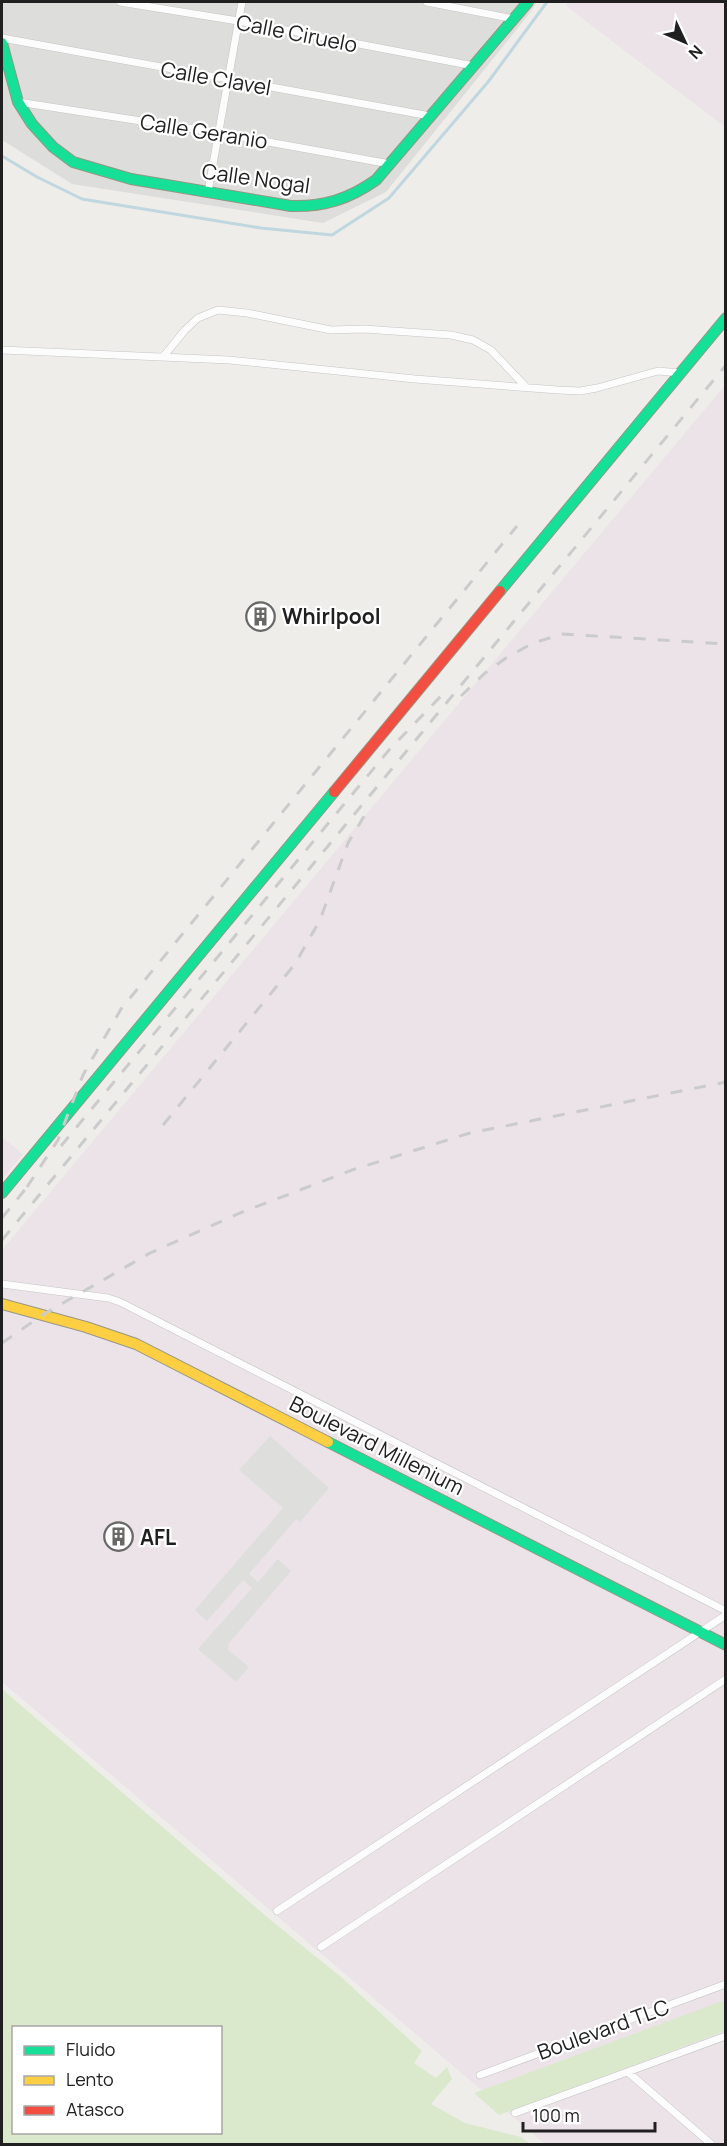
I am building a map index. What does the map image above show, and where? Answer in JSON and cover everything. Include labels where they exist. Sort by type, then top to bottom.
[{"type":"street","name":"Calle Ciruelo","points":[[120,2],[238,21],[474,66]]},
{"type":"street","points":[[208,192],[242,2]]},
{"type":"street","points":[[427,2],[514,19]]},
{"type":"street","name":"Calle Nogal","points":[[2,43],[18,102],[32,124],[53,147],[73,162],[131,179],[291,206],[325,206],[343,201],[376,180],[528,2]]},
{"type":"street","name":"Calle Clavel","points":[[2,38],[430,116]]},
{"type":"street","name":"Calle Geranio","points":[[18,102],[219,133],[390,164]]},
{"type":"street","points":[[163,357],[198,318],[218,310],[331,330],[363,329],[451,335],[474,340],[491,350],[526,387]]},
{"type":"street","points":[[2,1193],[726,318]]},
{"type":"street","points":[[2,350],[229,360],[415,379],[580,390],[597,388],[648,373],[681,373]]},
{"type":"street","name":"Boulevard Millenium","points":[[2,1284],[108,1298],[120,1302],[726,1613]]},
{"type":"street","name":"Boulevard Millenium","points":[[2,1304],[64,1319],[107,1332],[136,1344],[726,1645]]},
{"type":"street","points":[[277,1911],[702,1632],[726,1613]]},
{"type":"street","points":[[321,1947],[726,1679]]},
{"type":"street","name":"Boulevard TLC","points":[[480,2075],[726,1984]]},
{"type":"street","points":[[514,2114],[726,2036]]},
{"type":"street","points":[[629,2073],[711,2145]]},
{"type":"shaded area","points":[[2,2],[537,2],[386,192],[323,223],[72,184],[2,140]]},
{"type":"shaded area","points":[[568,2],[725,2],[725,127],[566,6]]},
{"type":"shaded area","points":[[725,385],[725,2144],[545,2144],[2,1682],[2,1250]]},
{"type":"shaded area","points":[[2,1137],[23,1154],[2,1180]]},
{"type":"shaded area","points":[[270,1436],[329,1488],[300,1522],[296,1519],[249,1574],[258,1582],[278,1559],[291,1571],[229,1643],[228,1650],[249,1667],[236,1682],[198,1649],[252,1588],[243,1580],[207,1621],[195,1610],[283,1508],[239,1470]]},
{"type":"green space","points":[[2,1689],[273,1922],[341,1977],[422,2051],[414,2063],[436,2078],[447,2067],[452,2079],[431,2104],[465,2123],[521,2137],[530,2144],[2,2144]]},
{"type":"green space","points":[[725,2000],[725,2031],[499,2115],[474,2093]]},
{"type":"waterway","points":[[2,156],[37,177],[82,199],[261,228],[332,235],[389,198],[488,82],[547,2]]},
{"type":"railway","points":[[2,1240],[726,365]]},
{"type":"railway","points":[[27,1187],[58,1140],[83,1075],[121,1009],[517,526]]},
{"type":"railway","points":[[461,696],[485,673],[506,658],[533,643],[563,634],[726,644]]},
{"type":"railway","points":[[61,1146],[389,750],[442,695]]},
{"type":"railway","points":[[163,1125],[295,964],[320,920],[348,843],[369,808]]},
{"type":"railway","points":[[2,1343],[44,1314],[150,1253],[240,1213],[352,1170],[470,1133],[726,1082]]},
{"type":"railway","points":[[2,1218],[32,1181]]},
{"type":"traffic: fast","points":[[2,43],[18,102],[32,124],[53,147],[73,162],[131,179],[291,206],[303,206],[336,201],[376,180],[528,2]]},
{"type":"traffic: fast","points":[[500,591],[726,318]]},
{"type":"traffic: fast","points":[[2,1193],[334,792]]},
{"type":"traffic: fast","points":[[328,1442],[726,1645]]},
{"type":"traffic: slow","points":[[2,1304],[86,1327],[136,1344],[328,1442]]},
{"type":"traffic: jam","points":[[334,792],[500,591]]},
{"type":"place","name":"Whirlpool","points":[[261,616]]},
{"type":"place","name":"AFL","points":[[119,1537]]}]
